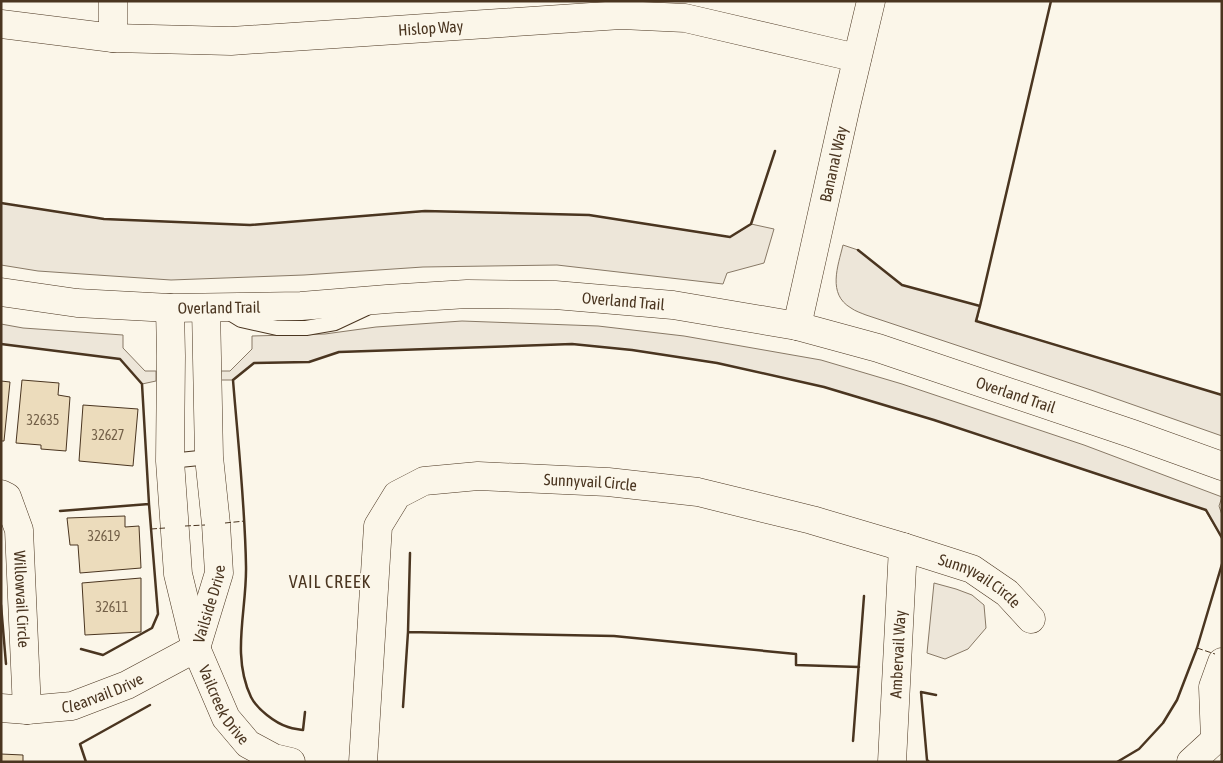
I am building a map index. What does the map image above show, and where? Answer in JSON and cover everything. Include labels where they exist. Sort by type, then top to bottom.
[{"type":"street","points":[[113,1],[113,38]]},
{"type":"street","name":"Bananal Way","points":[[797,326],[870,1]]},
{"type":"street","name":"Hislop Way","points":[[1,24],[113,38],[231,41],[540,10],[685,18],[857,58]]},
{"type":"street","name":"Overland Trail","points":[[1,292],[77,303],[170,308],[301,306],[467,294],[555,295],[673,305],[797,326],[878,348],[1222,466]]},
{"type":"street","name":"Vailside Drive","points":[[170,308],[170,461],[178,574],[196,648]]},
{"type":"street","name":"Vailside Drive","points":[[196,648],[218,574],[216,524],[209,457],[214,308]]},
{"type":"street","name":"Sunnyvail Circle","points":[[364,762],[378,526],[397,495],[424,480],[478,476],[608,482],[698,492],[812,520],[972,569],[1007,594],[1031,620]]},
{"type":"street","name":"Willowvail Circle","points":[[1,494],[7,497],[19,530],[14,709]]},
{"type":"street","name":"Ambervail Way","points":[[892,762],[903,547]]},
{"type":"street","name":"Clearvail Drive","points":[[14,709],[72,706],[127,685],[196,648]]},
{"type":"street","name":"Vailcreek Drive","points":[[196,648],[226,718],[248,744],[274,758],[291,762]]},
{"type":"street","points":[[1190,762],[1220,739],[1214,688],[1222,662]]},
{"type":"lane","points":[[170,461],[209,457]]},
{"type":"shaded area","points":[[1,203],[104,219],[250,225],[425,211],[589,215],[730,237],[751,224],[774,229],[764,263],[727,273],[723,284],[557,265],[423,267],[304,275],[171,280],[38,271],[1,265]]},
{"type":"shaded area","points":[[843,245],[858,250],[902,285],[980,306],[977,321],[1222,395],[1222,436],[854,310],[844,302],[839,295],[837,287],[837,270]]},
{"type":"shaded area","points":[[462,321],[598,326],[684,336],[821,360],[902,384],[1084,445],[1222,497],[1219,506],[1222,515],[1222,538],[1205,510],[934,420],[824,387],[717,363],[632,350],[572,344],[339,352],[309,362],[254,363],[233,380],[221,380],[221,371],[230,371],[252,349],[252,336],[325,334],[376,327]]},
{"type":"shaded area","points":[[1,324],[23,328],[123,335],[123,348],[145,371],[156,371],[156,381],[142,384],[120,359],[1,344]]},
{"type":"shaded area","points":[[934,583],[972,595],[984,605],[986,628],[968,649],[945,659],[927,653]]},
{"type":"building","points":[[22,380],[59,383],[58,395],[70,397],[66,451],[41,449],[41,445],[16,443]]},
{"type":"building","points":[[1,381],[10,382],[4,441],[1,441]]},
{"type":"building","points":[[83,405],[138,409],[133,466],[79,461]]},
{"type":"building","points":[[125,516],[125,527],[139,526],[141,568],[80,573],[78,545],[70,545],[67,518]]},
{"type":"building","points":[[141,578],[141,632],[85,635],[82,583]]},
{"type":"building","points":[[1,754],[23,755],[23,762],[1,762]]},
{"type":"fence","points":[[225,523],[245,521]]},
{"type":"fence","points":[[185,526],[205,525]]},
{"type":"fence","points":[[151,529],[165,528]]},
{"type":"fence","points":[[1197,648],[1215,654]]},
{"type":"wall","points":[[980,306],[1051,1]]},
{"type":"wall","points":[[1,203],[104,219],[250,225],[425,211],[589,215],[730,237],[751,224],[775,151]]},
{"type":"wall","points":[[858,250],[902,285],[980,306],[976,321],[1222,395]]},
{"type":"wall","points":[[1,344],[120,359],[142,384],[158,614],[152,628],[103,655],[81,649]]},
{"type":"wall","points":[[305,712],[303,730],[283,725],[267,715],[251,697],[242,665],[241,632],[246,566],[233,380],[254,363],[309,362],[339,352],[572,344],[632,350],[717,363],[824,387],[934,420],[1206,510],[1222,538]]},
{"type":"wall","points":[[60,511],[149,504]]},
{"type":"wall","points":[[403,707],[408,632],[410,553]]},
{"type":"wall","points":[[1117,762],[1139,749],[1163,723],[1177,700],[1197,648],[1222,564]]},
{"type":"wall","points":[[853,741],[864,596]]},
{"type":"wall","points":[[1,605],[6,664]]},
{"type":"wall","points":[[408,632],[614,636],[796,654],[796,665],[859,667]]},
{"type":"wall","points":[[929,762],[927,760],[921,692],[936,695]]},
{"type":"wall","points":[[86,762],[80,744],[150,705]]},
{"type":"district","name":"VAIL CREEK","points":[[330,581]]}]
